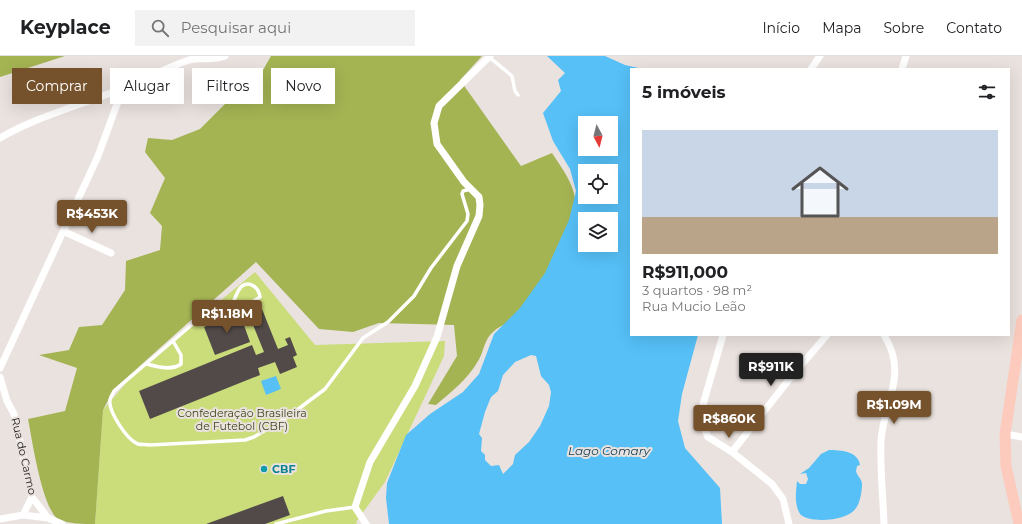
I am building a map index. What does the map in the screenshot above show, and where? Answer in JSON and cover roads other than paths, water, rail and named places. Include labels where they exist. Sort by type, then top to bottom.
[{"type":"main road","points":[[1019,524],[1006,466],[1005,434],[1022,320]]},
{"type":"street","points":[[170,68],[191,59],[212,59],[224,56]]},
{"type":"street","points":[[812,68],[820,56]]},
{"type":"street","points":[[902,68],[906,56]]},
{"type":"street","points":[[366,524],[355,507],[370,462],[415,386],[437,337],[457,266],[479,216],[479,197],[464,182],[437,144],[434,123],[439,106],[489,57]]},
{"type":"street","points":[[0,138],[36,121],[110,93]]},
{"type":"street","points":[[0,368],[65,232],[98,156],[117,104]]},
{"type":"street","points":[[65,232],[111,253]]},
{"type":"street","points":[[723,336],[705,395],[702,416],[704,428],[708,437],[732,452],[772,484],[783,499],[789,524]]},
{"type":"street","points":[[732,452],[791,377],[826,336]]},
{"type":"street","points":[[884,336],[890,348],[895,375],[881,439],[884,524]]},
{"type":"street","name":"Rua do Carmo","points":[[0,377],[3,400],[14,414],[32,497],[48,518],[62,524]]},
{"type":"street","points":[[1005,434],[1022,437]]},
{"type":"street","points":[[23,515],[32,497]]},
{"type":"street","points":[[0,518],[23,515],[48,518]]},
{"type":"lane","points":[[489,57],[512,76],[515,90],[518,95]]},
{"type":"lane","points":[[233,304],[240,287],[244,285],[255,286],[259,290],[260,297],[257,301],[247,304],[233,304],[210,313],[194,323],[114,392],[110,400],[110,408],[132,441],[138,444],[150,445],[221,442],[254,437],[289,416],[325,389],[363,338],[388,322],[414,296],[431,268],[467,221],[468,214],[462,194],[467,189],[472,189]]},
{"type":"lane","points":[[147,364],[171,367],[181,364],[183,360],[174,340]]},
{"type":"lane","points":[[276,524],[326,511],[355,507]]},
{"type":"water","name":"Lago Comary","points":[[547,56],[605,56],[625,65],[638,68],[630,68],[630,336],[698,336],[682,394],[678,421],[685,448],[720,488],[722,524],[389,524],[386,498],[387,483],[406,435],[430,414],[463,392],[479,374],[494,334],[520,308],[545,273],[569,220],[576,191],[570,169],[553,141],[543,113],[561,91],[558,80],[565,73]],"holes":[[[531,355],[536,356],[541,376],[549,385],[551,392],[549,406],[540,426],[529,442],[515,455],[513,464],[503,474],[499,465],[491,466],[485,460],[485,455],[481,451],[482,438],[479,434],[485,412],[491,397],[498,391],[503,375],[515,362]]]},
{"type":"water","points":[[276,376],[281,389],[266,395],[261,381]]},
{"type":"water","points":[[829,450],[848,452],[859,460],[860,465],[857,466],[856,471],[862,484],[859,503],[852,512],[845,516],[829,520],[805,517],[800,514],[797,506],[797,481],[800,484],[806,484],[808,479],[806,473],[800,474],[809,468],[821,454]]},
{"type":"place","name":"CBF","points":[[264,469]]},
{"type":"park label","name":"Confederação Brasileira de Futebol (CBF)","points":[[242,419]]}]
